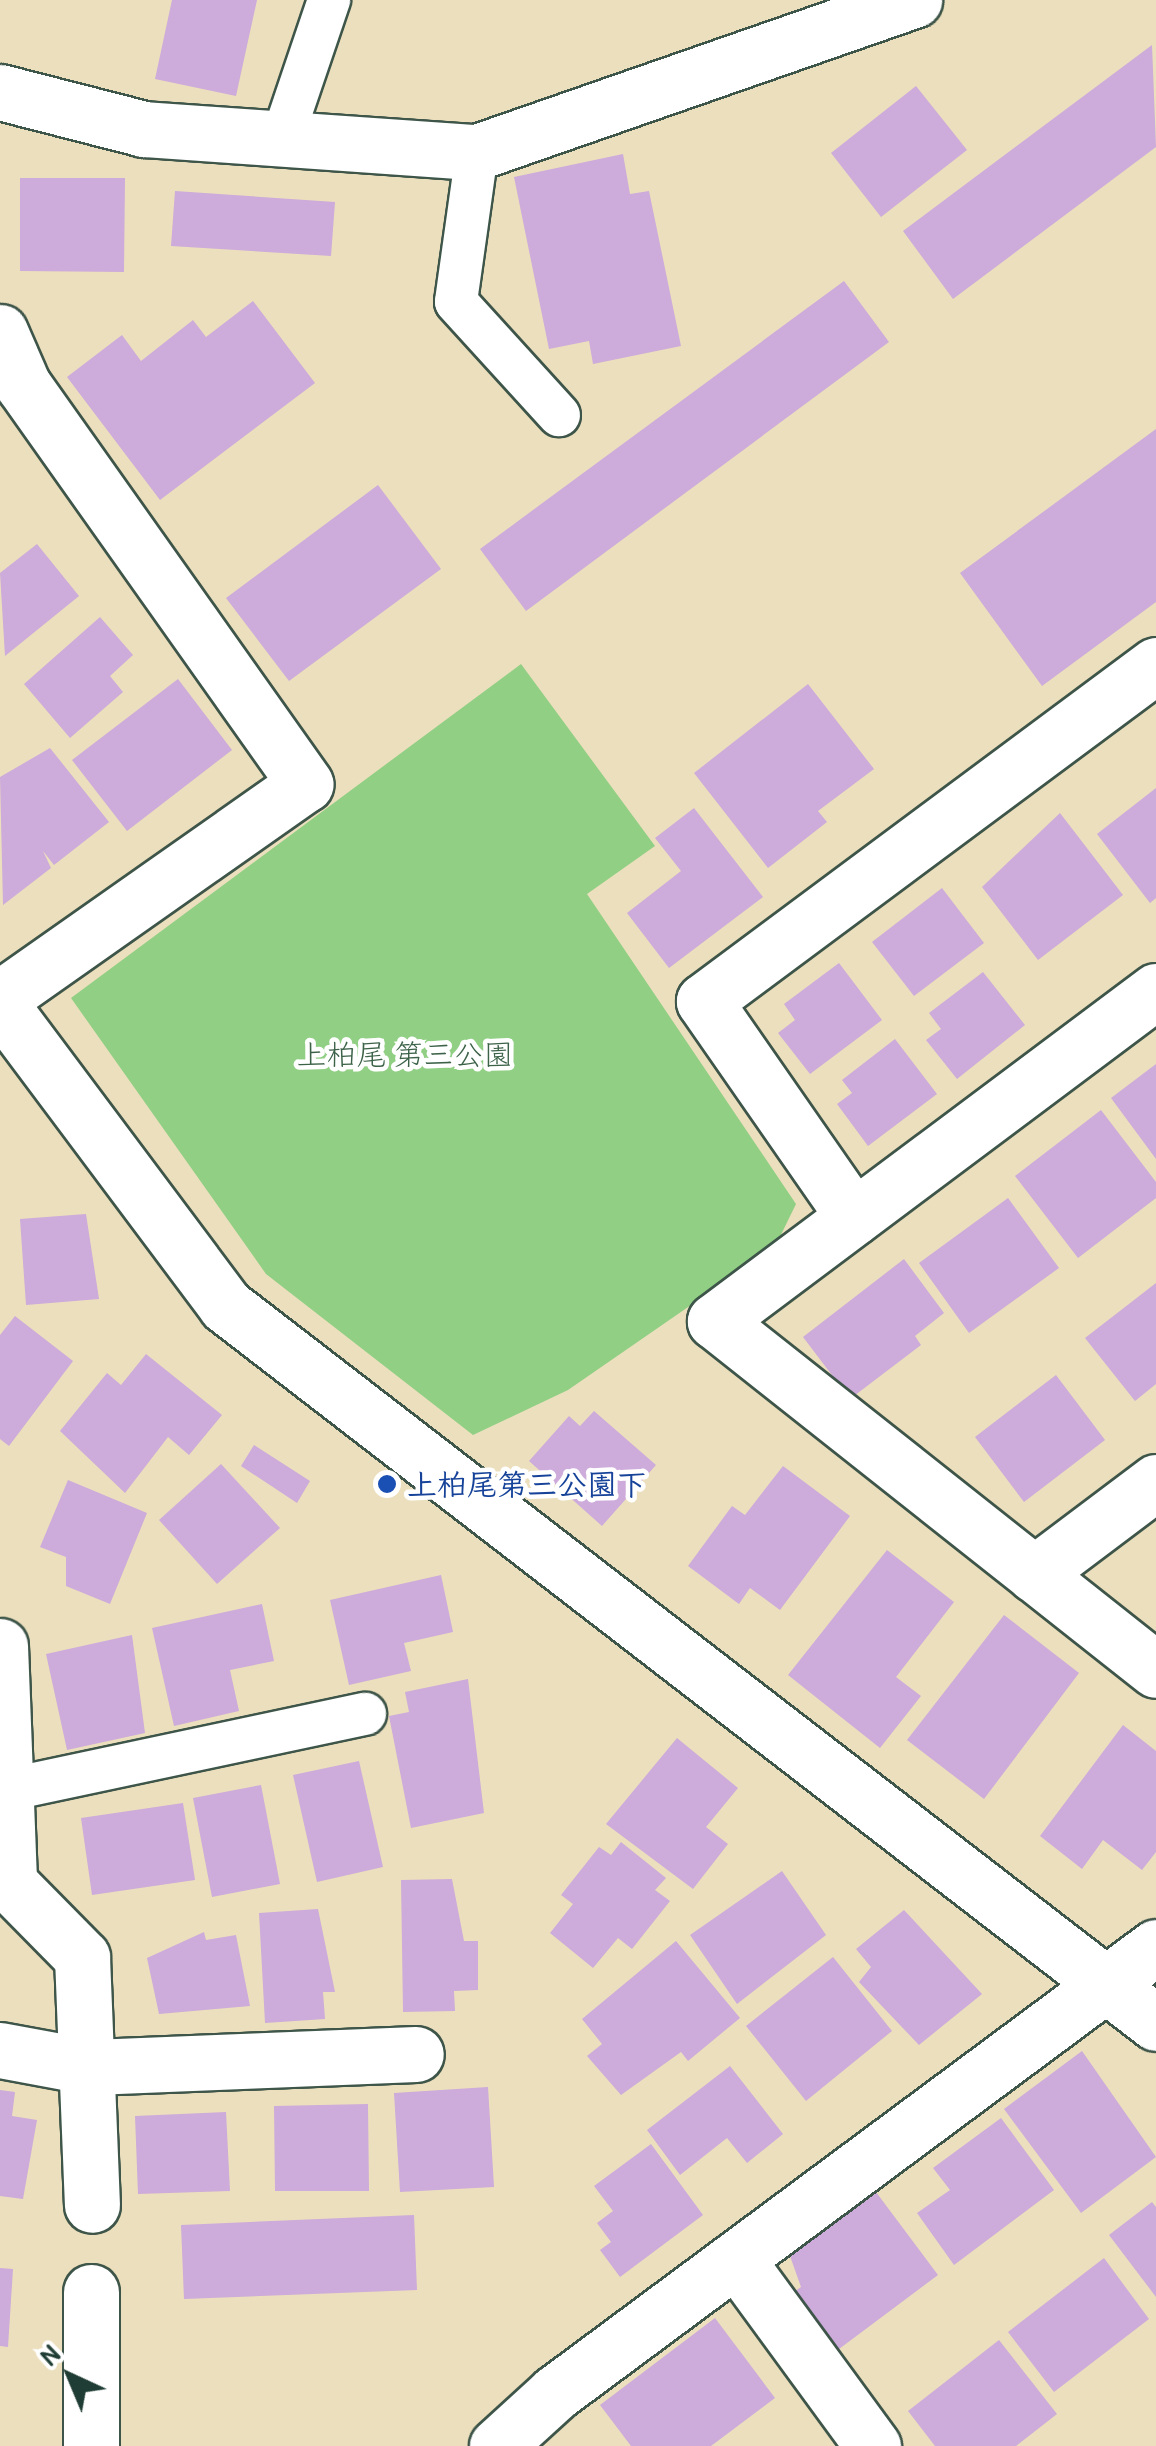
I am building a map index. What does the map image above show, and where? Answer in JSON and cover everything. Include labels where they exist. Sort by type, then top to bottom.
[{"type":"street","points":[[0,92],[144,129],[477,152],[914,0]]},
{"type":"street","points":[[0,332],[23,386],[304,784],[0,1001],[226,1306],[1156,2023]]},
{"type":"street","points":[[854,1217],[704,1001],[1156,665]]},
{"type":"street","points":[[1156,990],[715,1320],[1156,1670]]},
{"type":"street","points":[[1034,1574],[1156,1482]]},
{"type":"street","points":[[0,1646],[11,1788],[9,1883],[82,1957],[92,2067],[92,2205]]},
{"type":"street","points":[[498,2446],[736,2259],[1156,1947]]},
{"type":"street","points":[[0,2050],[92,2067],[416,2054]]},
{"type":"street","points":[[736,2259],[873,2446]]},
{"type":"street","points":[[91,2292],[91,2446]]},
{"type":"lane","points":[[282,139],[329,0]]},
{"type":"lane","points":[[477,152],[456,302],[560,415]]},
{"type":"lane","points":[[11,1788],[365,1714]]},
{"type":"green space","name":"上柏尾 第三公園","points":[[521,664],[655,846],[587,894],[796,1204],[775,1247],[568,1390],[473,1435],[266,1274],[71,998]]},
{"type":"building","points":[[172,0],[257,0],[236,96],[155,79]]},
{"type":"building","points":[[1152,45],[1156,147],[953,299],[903,231]]},
{"type":"building","points":[[916,86],[967,150],[881,217],[831,153]]},
{"type":"building","points":[[623,154],[630,194],[649,191],[681,346],[593,364],[589,341],[549,349],[514,177]]},
{"type":"building","points":[[20,178],[125,178],[124,272],[20,271]]},
{"type":"building","points":[[175,191],[335,202],[331,256],[171,246]]},
{"type":"building","points":[[844,281],[889,342],[526,611],[480,549]]},
{"type":"building","points":[[253,301],[315,383],[160,500],[67,377],[122,335],[141,361],[193,320],[206,337]]},
{"type":"building","points":[[1156,429],[1156,602],[1042,686],[960,573]]},
{"type":"building","points":[[378,485],[441,569],[289,681],[226,598]]},
{"type":"building","points":[[37,544],[79,596],[5,656],[0,573]]},
{"type":"building","points":[[100,617],[133,655],[110,676],[123,692],[70,738],[24,684]]},
{"type":"building","points":[[178,679],[232,750],[127,831],[72,760]]},
{"type":"building","points":[[808,684],[874,769],[818,811],[827,822],[768,868],[694,773]]},
{"type":"building","points":[[50,748],[109,822],[54,865],[43,851],[51,868],[3,905],[0,777]]},
{"type":"building","points":[[1156,788],[1156,898],[1150,903],[1097,834]]},
{"type":"building","points":[[694,808],[763,897],[669,968],[627,913],[681,871],[655,838]]},
{"type":"building","points":[[1060,813],[1123,895],[1038,960],[982,887]]},
{"type":"building","points":[[942,888],[984,943],[914,996],[872,942]]},
{"type":"building","points":[[839,963],[882,1020],[810,1074],[778,1033],[795,1020],[784,1004]]},
{"type":"building","points":[[983,972],[1025,1025],[957,1079],[926,1040],[941,1029],[929,1013]]},
{"type":"building","points":[[895,1039],[937,1094],[868,1146],[837,1104],[852,1093],[842,1080]]},
{"type":"building","points":[[1156,1064],[1156,1159],[1111,1098]]},
{"type":"building","points":[[1101,1110],[1156,1182],[1156,1198],[1078,1258],[1015,1176]]},
{"type":"building","points":[[1008,1198],[1059,1268],[969,1333],[919,1263]]},
{"type":"building","points":[[86,1214],[99,1299],[26,1305],[20,1219]]},
{"type":"building","points":[[904,1259],[944,1313],[915,1336],[921,1345],[850,1399],[803,1337]]},
{"type":"building","points":[[1156,1283],[1156,1384],[1135,1401],[1085,1338]]},
{"type":"building","points":[[15,1316],[73,1361],[9,1446],[0,1439],[0,1335]]},
{"type":"building","points":[[146,1354],[222,1415],[189,1455],[168,1437],[125,1493],[60,1431],[107,1373],[121,1385]]},
{"type":"building","points":[[1056,1375],[1105,1440],[1024,1502],[975,1437]]},
{"type":"building","points":[[594,1411],[656,1465],[602,1526],[529,1461],[569,1416],[580,1426]]},
{"type":"building","points":[[254,1445],[310,1481],[297,1503],[241,1466]]},
{"type":"building","points":[[221,1464],[280,1528],[217,1584],[159,1520]]},
{"type":"building","points":[[783,1466],[850,1516],[780,1610],[750,1588],[739,1604],[688,1566],[732,1506],[745,1515]]},
{"type":"building","points":[[68,1480],[147,1513],[110,1604],[66,1586],[66,1557],[40,1547]]},
{"type":"building","points":[[887,1550],[954,1602],[896,1677],[921,1696],[880,1748],[788,1675]]},
{"type":"building","points":[[441,1575],[453,1632],[404,1643],[411,1671],[349,1685],[330,1600]]},
{"type":"building","points":[[262,1604],[274,1661],[230,1670],[239,1711],[174,1726],[152,1628]]},
{"type":"building","points":[[1004,1615],[1079,1673],[984,1799],[907,1740]]},
{"type":"building","points":[[132,1635],[145,1733],[67,1750],[46,1654]]},
{"type":"building","points":[[468,1679],[484,1813],[411,1828],[389,1716],[409,1712],[405,1692]]},
{"type":"building","points":[[1123,1725],[1156,1751],[1156,1852],[1142,1870],[1103,1840],[1082,1869],[1040,1836]]},
{"type":"building","points":[[677,1738],[738,1788],[706,1827],[728,1844],[693,1889],[606,1824]]},
{"type":"building","points":[[359,1761],[383,1867],[317,1882],[293,1775]]},
{"type":"building","points":[[261,1785],[280,1884],[212,1897],[193,1798]]},
{"type":"building","points":[[183,1803],[195,1880],[92,1895],[81,1818]]},
{"type":"building","points":[[621,1842],[666,1878],[655,1890],[670,1901],[632,1949],[618,1938],[593,1968],[550,1933],[573,1904],[561,1895],[599,1847],[611,1855]]},
{"type":"building","points":[[782,1871],[826,1935],[737,2004],[690,1935]]},
{"type":"building","points":[[452,1879],[464,1941],[478,1941],[478,1990],[454,1991],[455,2011],[403,2012],[401,1880]]},
{"type":"building","points":[[318,1909],[335,1992],[323,1992],[325,2019],[265,2023],[259,1913]]},
{"type":"building","points":[[904,1910],[982,1994],[919,2045],[859,1982],[871,1967],[856,1949]]},
{"type":"building","points":[[204,1932],[206,1940],[236,1935],[250,2006],[159,2014],[147,1958]]},
{"type":"building","points":[[676,1941],[740,2018],[688,2061],[681,2052],[621,2095],[587,2056],[602,2044],[582,2019]]},
{"type":"building","points":[[833,1957],[892,2031],[806,2101],[746,2026]]},
{"type":"building","points":[[1082,2051],[1156,2157],[1081,2213],[1004,2109]]},
{"type":"building","points":[[730,2066],[783,2134],[747,2163],[727,2138],[680,2175],[647,2130]]},
{"type":"building","points":[[488,2087],[494,2187],[400,2192],[394,2093]]},
{"type":"building","points":[[0,2090],[15,2092],[12,2116],[37,2120],[23,2199],[0,2196]]},
{"type":"building","points":[[368,2104],[369,2191],[275,2191],[274,2106]]},
{"type":"building","points":[[226,2112],[230,2191],[138,2194],[135,2116]]},
{"type":"building","points":[[1001,2118],[1054,2190],[954,2265],[917,2213],[950,2190],[933,2168]]},
{"type":"building","points":[[651,2144],[703,2215],[620,2277],[600,2250],[611,2242],[597,2223],[613,2211],[594,2186]]},
{"type":"building","points":[[876,2192],[938,2275],[835,2352],[791,2294],[801,2287],[790,2256]]},
{"type":"building","points":[[1152,2202],[1156,2207],[1156,2297],[1109,2235]]},
{"type":"building","points":[[414,2215],[417,2290],[184,2299],[181,2225]]},
{"type":"building","points":[[1104,2258],[1149,2319],[1054,2392],[1008,2332]]},
{"type":"building","points":[[0,2268],[13,2269],[8,2347],[0,2346]]},
{"type":"building","points":[[715,2318],[775,2398],[711,2446],[631,2446],[600,2405]]},
{"type":"building","points":[[999,2340],[1057,2414],[1016,2446],[935,2446],[908,2411]]},
{"type":"place","name":"上柏尾第三公園下","points":[[387,1484]]}]
